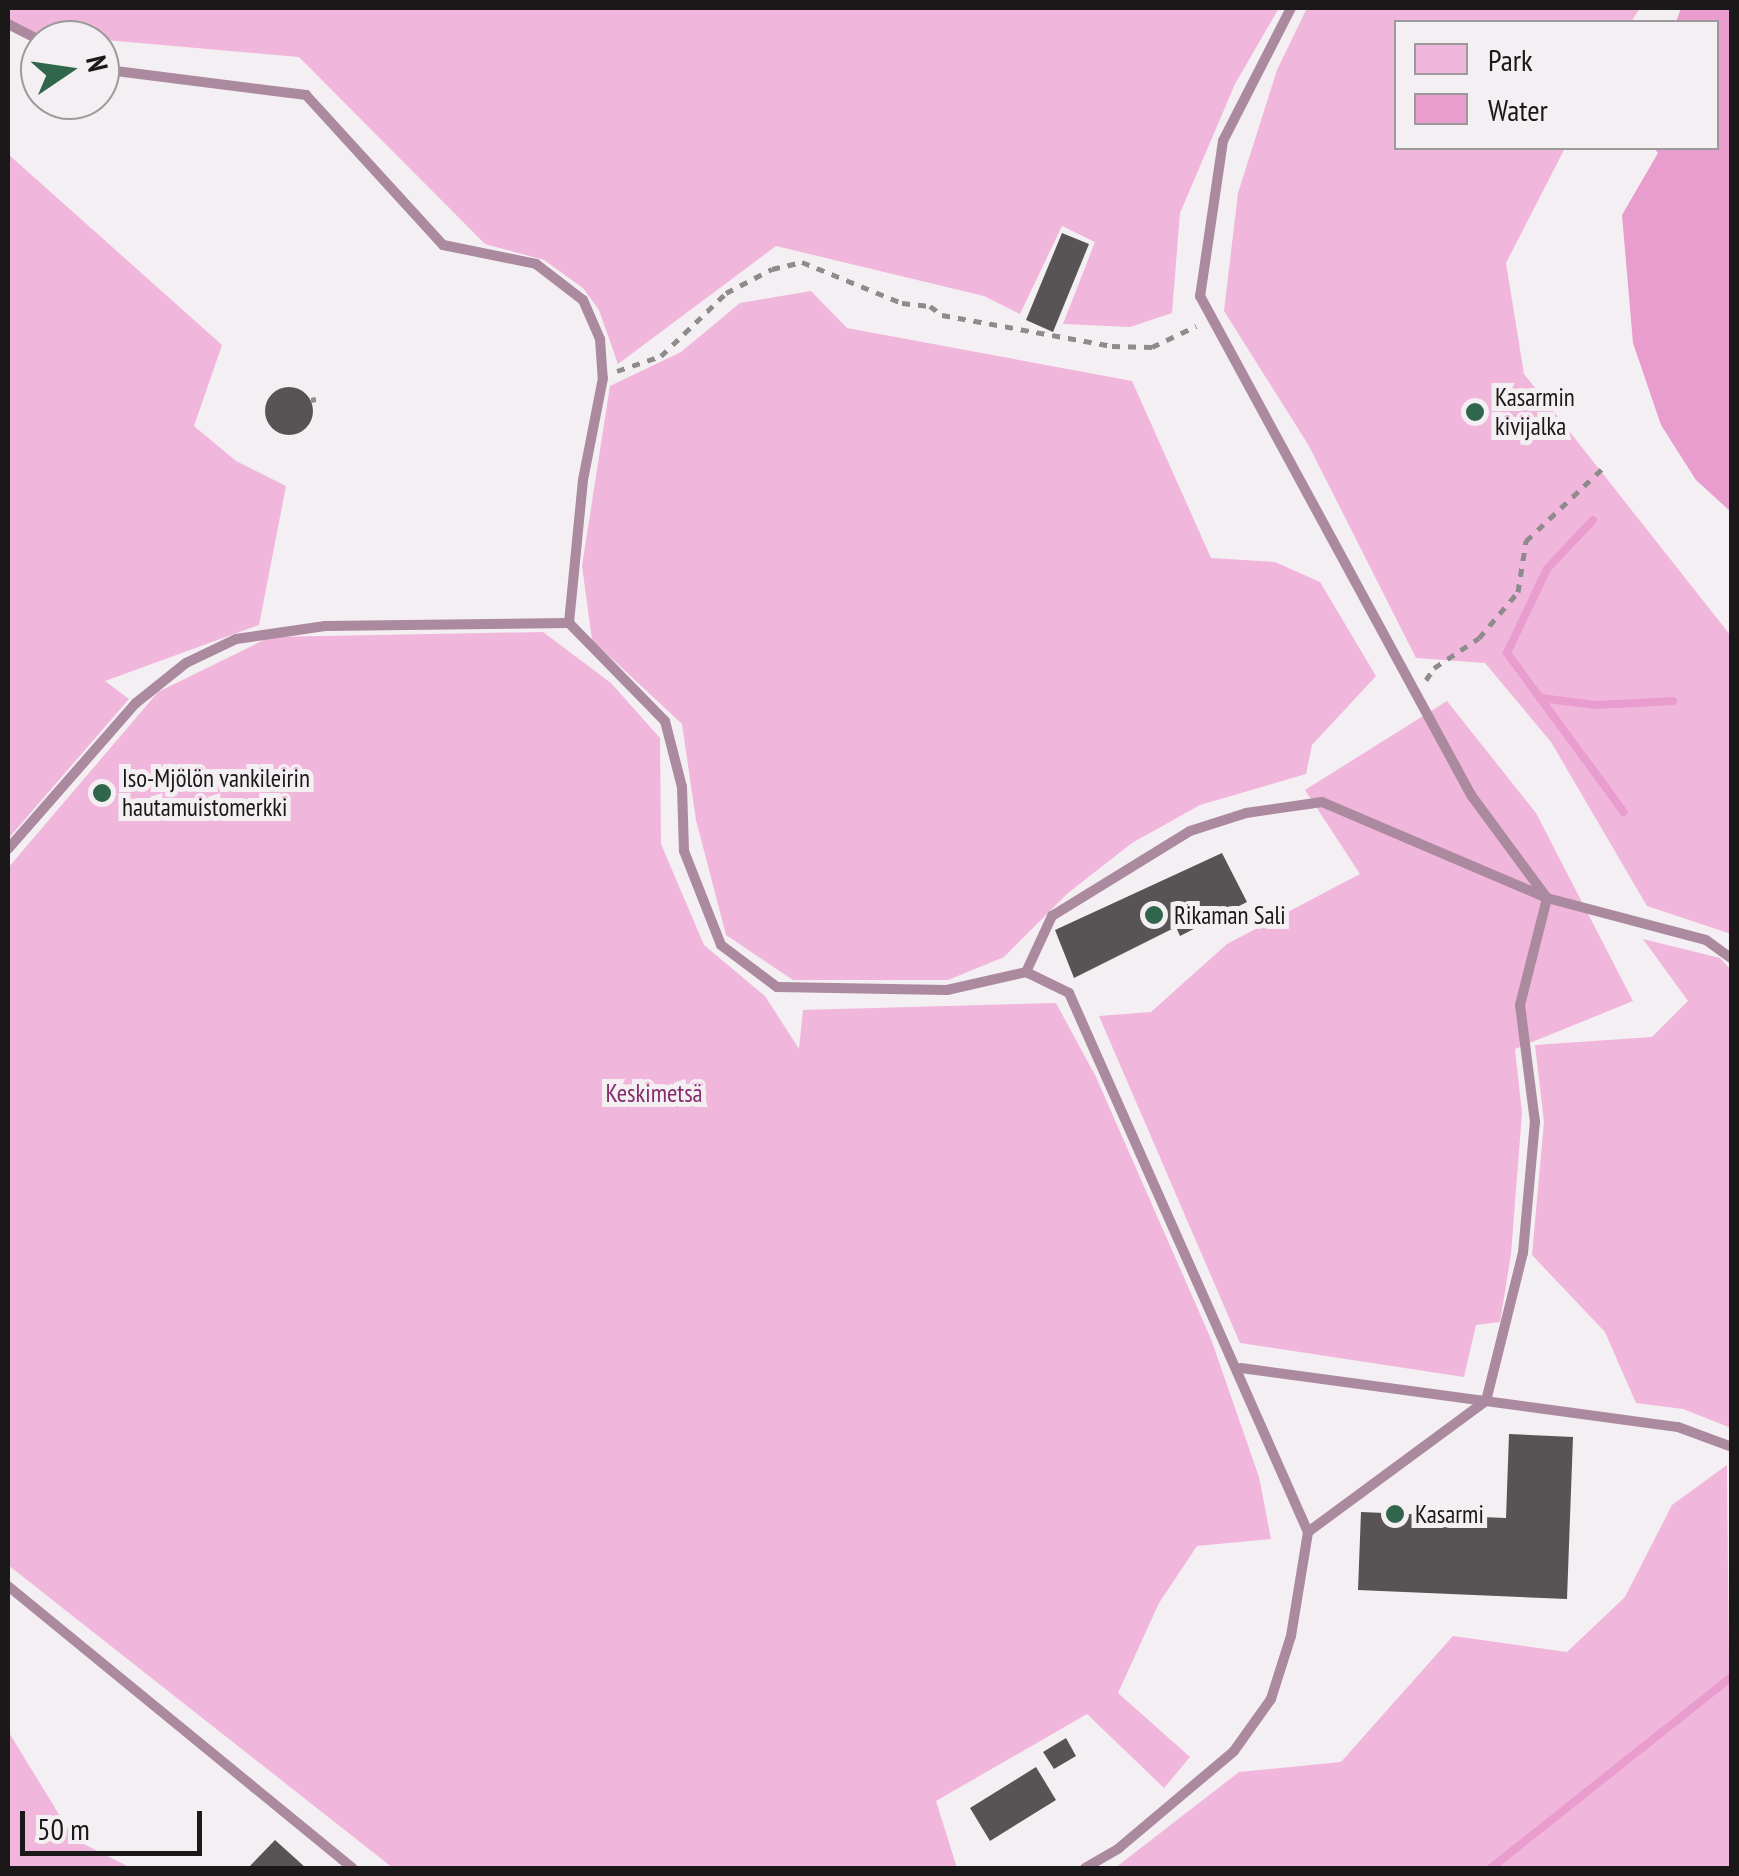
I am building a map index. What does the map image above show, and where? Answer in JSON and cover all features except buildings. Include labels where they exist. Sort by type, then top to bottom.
[{"type":"lane","points":[[1291,8],[1223,141],[1200,296],[1471,795],[1547,898]]},
{"type":"lane","points":[[120,72],[306,96],[443,244],[536,264],[583,300],[600,339],[603,378],[583,480],[569,623]]},
{"type":"lane","points":[[8,850],[136,703],[186,663],[236,639],[326,626],[569,623],[665,721],[682,786],[684,851],[722,946],[777,987],[947,990],[1026,972],[1069,993],[1241,1368],[1308,1532],[1291,1636],[1271,1700],[1234,1751],[1119,1848],[1085,1868]]},
{"type":"lane","points":[[1026,972],[1052,916],[1190,831],[1322,802],[1547,898],[1706,940],[1732,959]]},
{"type":"lane","points":[[1308,1532],[1486,1401],[1522,1254],[1534,1122],[1520,1005],[1547,898]]},
{"type":"lane","points":[[1241,1368],[1678,1427],[1732,1448]]},
{"type":"lane","points":[[8,1586],[352,1868]]},
{"type":"path","points":[[603,378],[661,356],[726,293],[802,262],[902,303],[930,306],[942,315],[1112,346],[1152,346],[1211,315]]},
{"type":"path","points":[[1416,697],[1434,668],[1479,638],[1518,592],[1526,541],[1603,468]]},
{"type":"green space","points":[[8,8],[1279,8],[1235,84],[1180,213],[1172,313],[1130,327],[1063,324],[1095,242],[1062,226],[1020,314],[984,296],[776,246],[618,364],[599,310],[583,288],[544,260],[485,244],[299,57],[120,41],[120,20],[20,20],[20,29],[8,22]]},
{"type":"green space","points":[[1307,8],[1640,8],[1632,20],[1394,20],[1394,150],[1564,150],[1506,263],[1524,374],[1731,636],[1731,934],[1647,906],[1551,742],[1485,663],[1416,658],[1309,446],[1224,311],[1238,193],[1277,70]]},
{"type":"green space","points":[[8,154],[222,345],[194,426],[236,461],[286,486],[259,625],[105,681],[129,699],[8,839]]},
{"type":"green space","points":[[811,291],[847,328],[1132,381],[1211,558],[1275,562],[1320,582],[1376,676],[1312,745],[1306,774],[1200,805],[1132,843],[1068,893],[1004,957],[948,980],[793,980],[726,935],[696,820],[682,724],[592,640],[582,566],[610,386],[681,352],[740,303]]},
{"type":"green space","name":"Keskimetsä","points":[[543,632],[611,683],[660,738],[661,844],[704,945],[765,996],[799,1049],[803,1010],[1056,1003],[1096,1077],[1211,1339],[1259,1477],[1271,1539],[1197,1546],[1159,1603],[1118,1693],[1190,1757],[1164,1788],[1087,1714],[936,1801],[957,1868],[393,1868],[8,1565],[8,868],[158,692],[270,637]]},
{"type":"green space","points":[[1447,701],[1536,813],[1633,1001],[1515,1049],[1522,1113],[1511,1254],[1500,1322],[1476,1325],[1464,1377],[1240,1343],[1099,1016],[1151,1012],[1227,944],[1360,874],[1305,790]]},
{"type":"green space","points":[[1643,939],[1720,958],[1731,970],[1731,1428],[1683,1409],[1636,1403],[1605,1332],[1532,1255],[1544,1122],[1535,1045],[1652,1037],[1688,1001]]},
{"type":"green space","points":[[1727,1465],[1731,1868],[1115,1868],[1239,1772],[1341,1762],[1453,1636],[1567,1652],[1625,1597],[1672,1505]]},
{"type":"green space","points":[[8,1731],[74,1839],[131,1868],[8,1868]]},
{"type":"water","points":[[1681,8],[1731,8],[1731,512],[1696,480],[1661,425],[1633,343],[1622,215],[1658,153],[1656,150],[1719,150],[1719,20],[1677,20]]},
{"type":"waterway","points":[[1593,520],[1547,569],[1507,653],[1624,812]]},
{"type":"waterway","points":[[1540,698],[1597,705],[1673,701]]},
{"type":"waterway","points":[[1491,1868],[1732,1676]]},
{"type":"place","name":"Kasarmin kivijalka","points":[[1475,412]]},
{"type":"place","name":"Iso-Mjölön vankileirin hautamuistomerkki","points":[[102,793]]},
{"type":"place","name":"Rikaman Sali","points":[[1154,915]]},
{"type":"place","name":"Kasarmi","points":[[1395,1514]]}]
